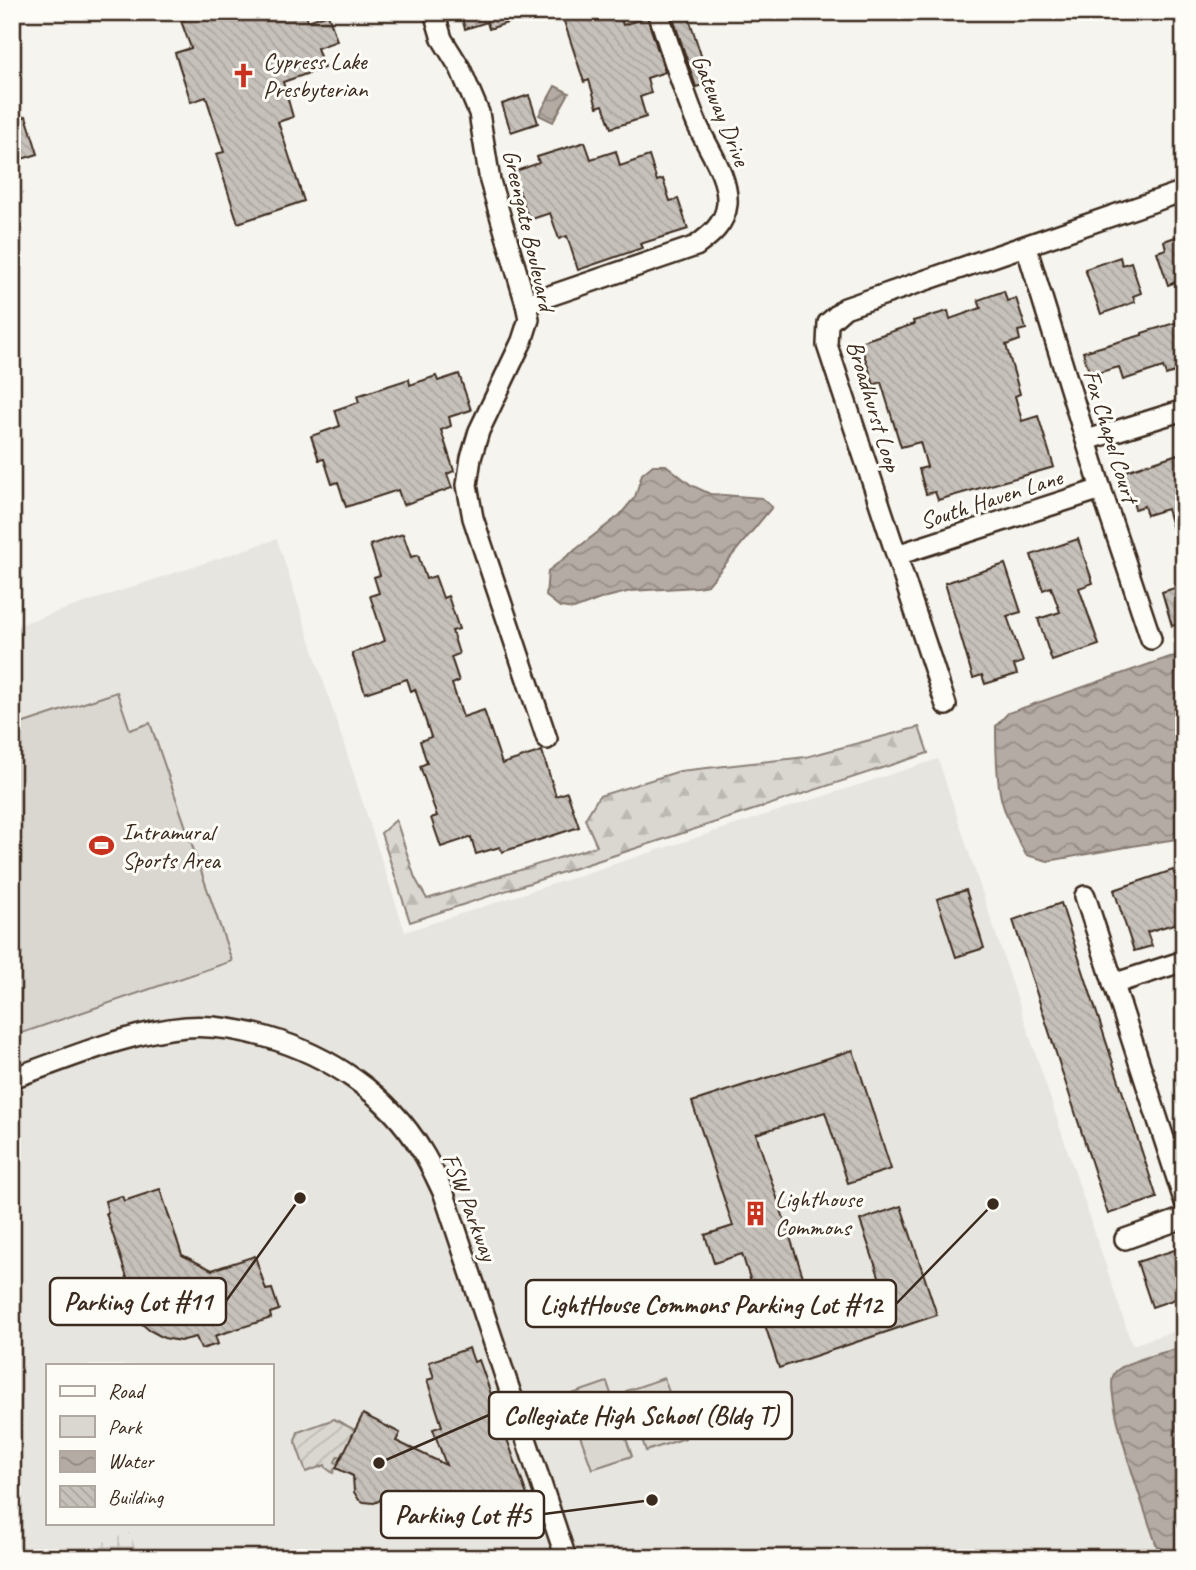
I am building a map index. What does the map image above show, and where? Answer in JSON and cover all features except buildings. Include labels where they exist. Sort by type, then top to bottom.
[{"type":"street","name":"Greengate Boulevard","points":[[434,12],[442,38],[460,68],[480,113],[489,181],[529,319],[522,341],[480,431],[471,458],[467,485],[473,518],[547,739]]},
{"type":"street","name":"Gateway Drive","points":[[526,304],[696,246],[718,227],[725,214],[727,202],[720,171],[694,118],[658,12]]},
{"type":"street","name":"Broadhurst Loop","points":[[946,705],[827,345],[828,323],[845,308],[1184,191]]},
{"type":"street","name":"Fox Chapel Court","points":[[1026,246],[1101,489],[1151,639]]},
{"type":"street","points":[[1087,440],[1184,410]]},
{"type":"street","name":"South Haven Lane","points":[[897,555],[1101,489]]},
{"type":"street","points":[[1085,896],[1184,1200]]},
{"type":"street","points":[[1113,984],[1184,961]]},
{"type":"street","name":"FSW Parkway","points":[[12,1078],[128,1038],[189,1026],[223,1028],[283,1042],[324,1060],[365,1087],[410,1133],[422,1150],[444,1194],[566,1558]]},
{"type":"street","points":[[1125,1239],[1184,1218]]},
{"type":"shaded area","points":[[277,539],[405,932],[938,759],[1132,1345],[1184,1328],[1184,1558],[12,1558],[12,627]]},
{"type":"shaded area","points":[[130,1533],[139,1558],[105,1558],[100,1543]]},
{"type":"green space","name":"Intramural Sports Area","points":[[117,692],[130,730],[150,723],[232,961],[22,1033],[12,1029],[12,727]]},
{"type":"green space","points":[[919,727],[928,753],[410,922],[381,833],[396,820],[415,878],[427,899],[597,846],[585,819],[599,796],[680,771],[806,757]]},
{"type":"green space","points":[[664,1378],[685,1438],[646,1451],[626,1391]]},
{"type":"green space","points":[[607,1382],[632,1456],[592,1469],[566,1396]]},
{"type":"green space","points":[[334,1419],[355,1430],[342,1457],[338,1456],[335,1462],[338,1464],[333,1473],[325,1465],[306,1472],[295,1441],[298,1432]]},
{"type":"water","points":[[555,86],[569,93],[553,122],[539,115]]},
{"type":"water","points":[[653,465],[666,465],[691,485],[710,494],[762,498],[772,507],[708,585],[631,591],[574,609],[560,607],[546,596],[548,571],[620,515],[635,497],[642,474]]},
{"type":"water","points":[[1184,655],[1184,838],[1048,861],[1026,855],[1002,801],[997,768],[996,726],[1008,713],[1170,657]]},
{"type":"water","points":[[1184,1347],[1184,1558],[1161,1558],[1129,1463],[1112,1387],[1114,1374],[1125,1365]]},
{"type":"place","name":"Cypress Lake Presbyterian","points":[[243,75]]},
{"type":"place","name":"Intramural Sports Area","points":[[102,846]]},
{"type":"place","name":"Parking Lot #11","points":[[300,1198]]},
{"type":"place","name":"LightHouse Commons Parking Lot #12","points":[[993,1204]]},
{"type":"place","name":"Lighthouse Commons","points":[[755,1213]]},
{"type":"place","name":"Collegiate High School (Bldg T)","points":[[379,1463]]},
{"type":"place","name":"Parking Lot #5","points":[[652,1500]]}]
